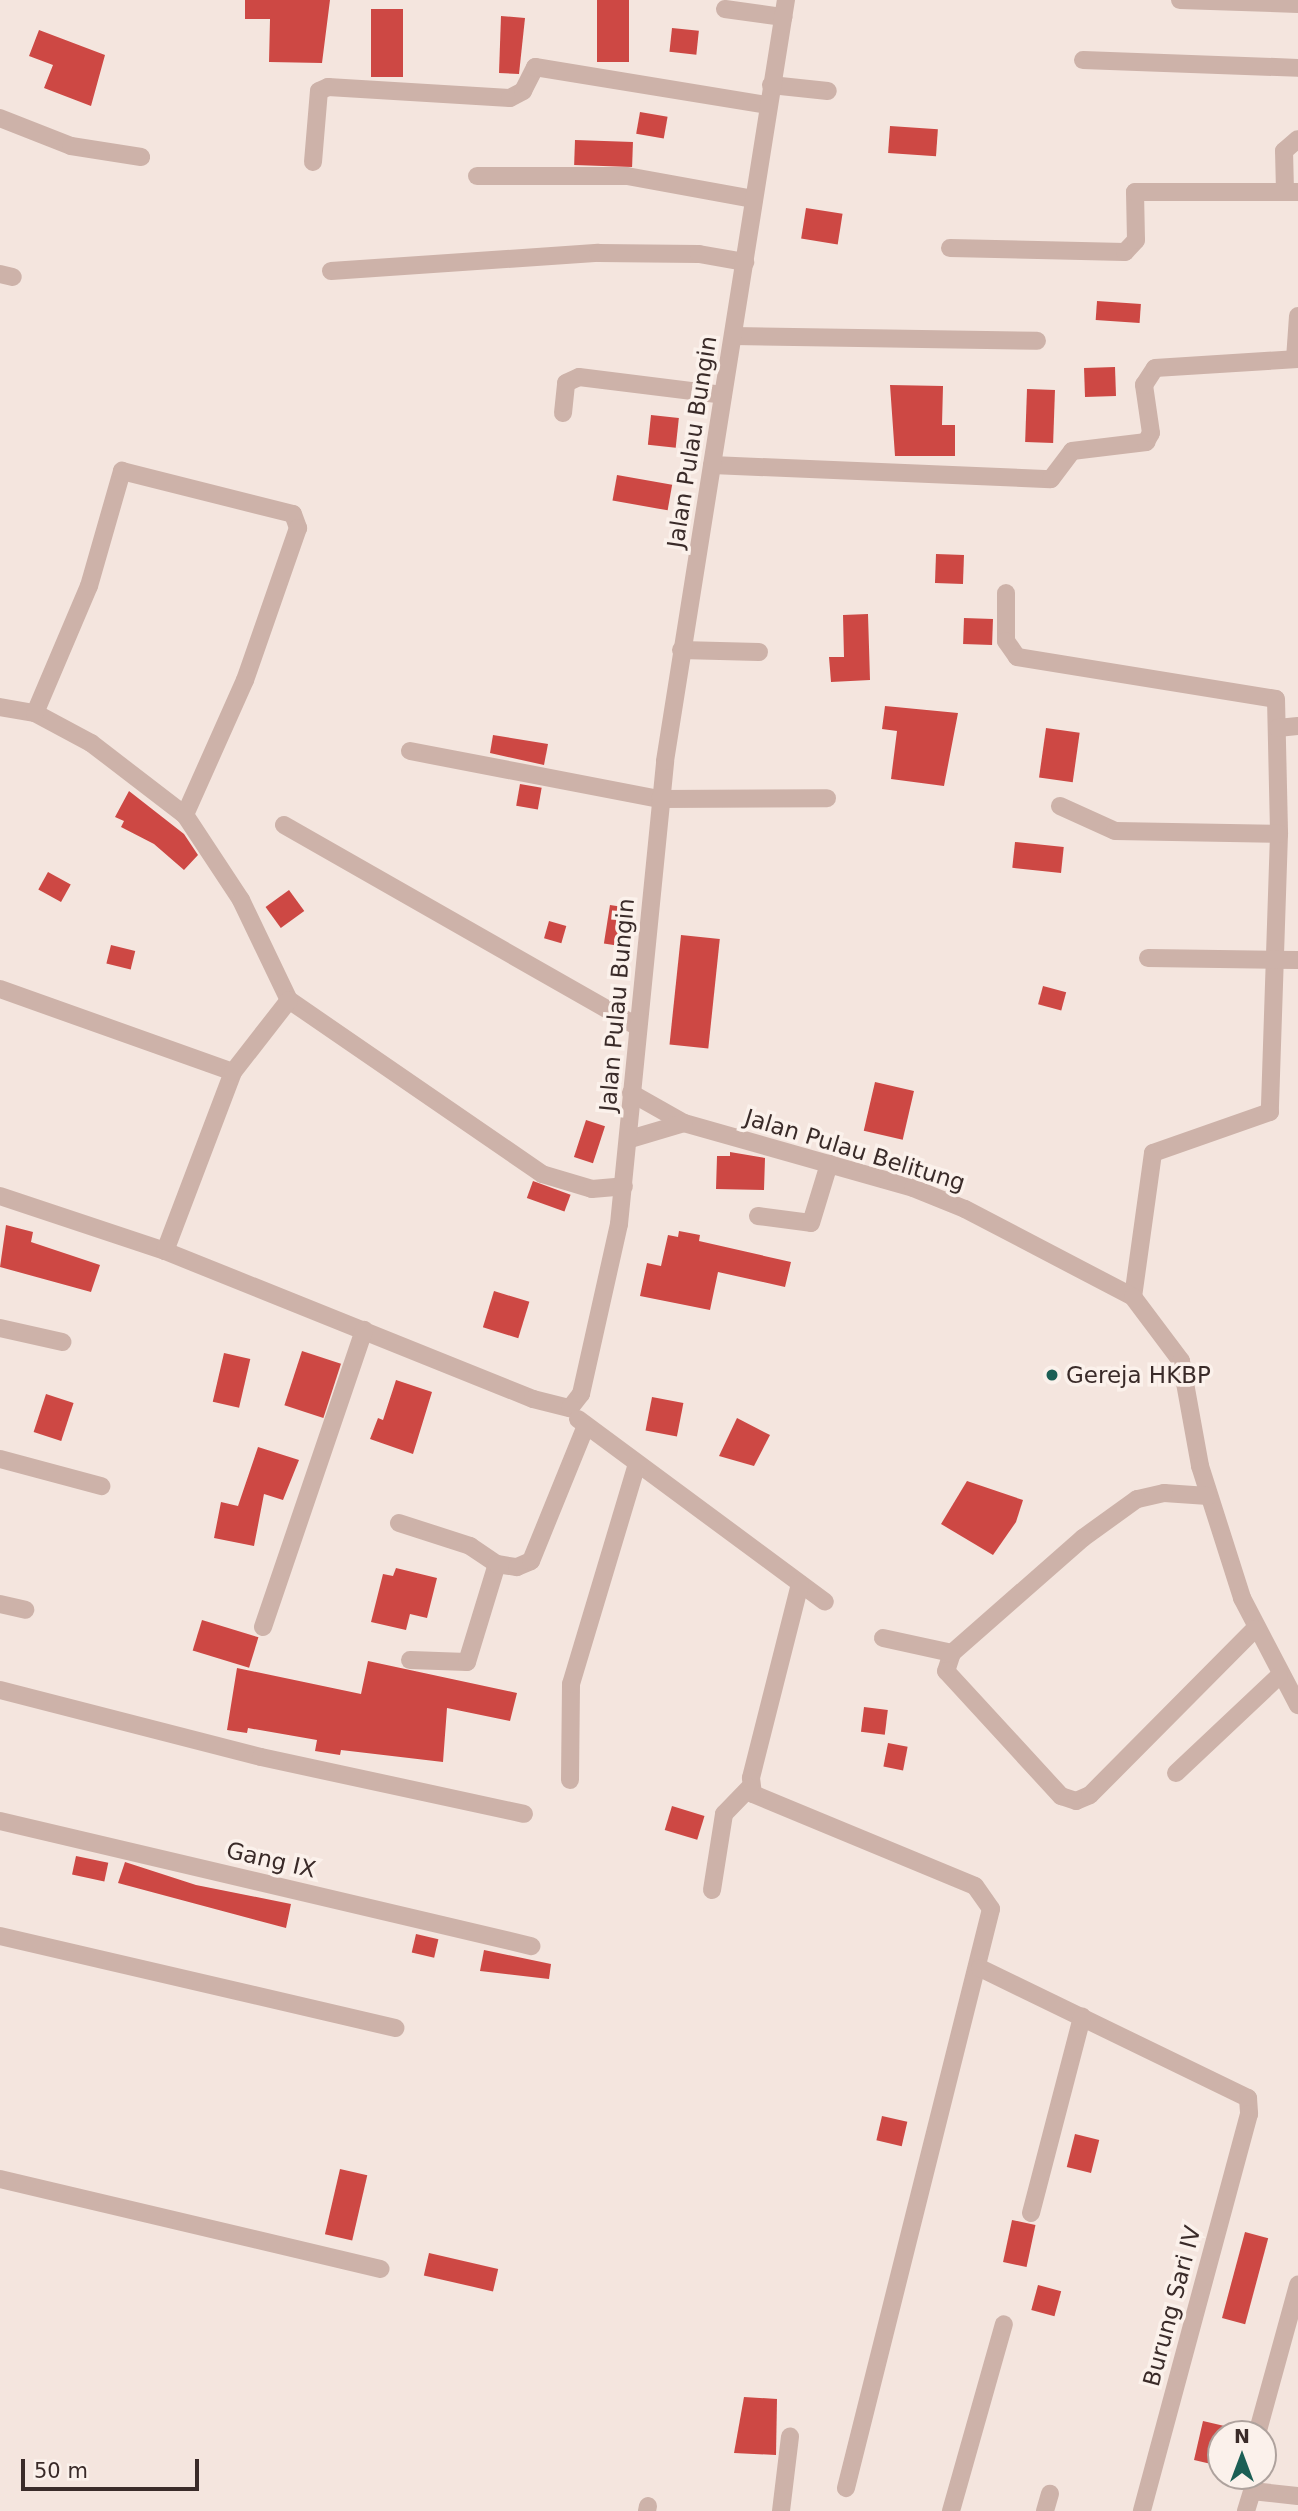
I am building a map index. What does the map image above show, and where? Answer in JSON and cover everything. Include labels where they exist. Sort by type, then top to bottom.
[{"type":"street","points":[[1180,0],[1298,4]]},
{"type":"street","points":[[725,9],[784,9]]},
{"type":"street","name":"Jalan Pulau Bungin","points":[[570,1408],[581,1394],[589,1369],[619,1224],[630,1139],[636,1026],[660,799],[681,650],[784,9]]},
{"type":"street","points":[[1083,60],[1298,68]]},
{"type":"street","points":[[313,162],[319,90],[328,87],[510,98],[523,91],[535,67],[768,105]]},
{"type":"street","points":[[771,85],[828,91]]},
{"type":"street","points":[[0,118],[71,146],[141,157]]},
{"type":"street","points":[[950,248],[1125,253],[1136,240],[1135,192],[1292,192],[1284,151],[1298,139]]},
{"type":"street","points":[[477,176],[627,176],[754,199]]},
{"type":"street","points":[[331,271],[598,253],[699,254],[745,262]]},
{"type":"street","points":[[712,465],[1051,479],[1072,451],[1146,442],[1152,433],[1144,385],[1155,368],[1297,359],[1298,316]]},
{"type":"street","points":[[733,336],[1037,341]]},
{"type":"street","points":[[562,413],[566,383],[579,377],[723,395]]},
{"type":"street","points":[[35,713],[89,586],[122,471],[293,514],[298,528],[245,680],[185,815]]},
{"type":"street","points":[[1006,593],[1006,641],[1017,657],[1276,699],[1279,834],[1270,1112],[1153,1153],[1133,1297]]},
{"type":"street","points":[[681,650],[759,652]]},
{"type":"street","points":[[0,707],[35,713],[90,743],[185,815],[241,900],[289,1000],[542,1174],[592,1189],[623,1191]]},
{"type":"street","points":[[1278,728],[1298,726]]},
{"type":"street","points":[[410,751],[660,799],[827,798]]},
{"type":"street","points":[[1060,806],[1115,831],[1279,834]]},
{"type":"street","points":[[284,825],[636,1026]]},
{"type":"street","points":[[1148,958],[1298,960]]},
{"type":"street","points":[[0,989],[233,1072]]},
{"type":"street","points":[[165,1251],[233,1072],[289,1000]]},
{"type":"street","name":"Jalan Pulau Belitung","points":[[631,1093],[684,1124],[829,1164],[965,1209],[1133,1297],[1181,1361],[1208,1496],[1255,1629],[1279,1676],[1298,1705]]},
{"type":"street","points":[[630,1139],[684,1124]]},
{"type":"street","points":[[758,1216],[811,1223],[819,1205],[829,1164]]},
{"type":"street","points":[[0,1196],[165,1251],[533,1399],[570,1408],[585,1428],[825,1602]]},
{"type":"street","points":[[0,1328],[62,1342]]},
{"type":"street","points":[[263,1627],[363,1330]]},
{"type":"street","points":[[399,1523],[470,1546],[497,1564],[517,1567],[531,1561],[585,1428]]},
{"type":"street","points":[[0,1459],[101,1486]]},
{"type":"street","points":[[570,1780],[571,1684],[637,1464]]},
{"type":"street","points":[[1208,1496],[1164,1493],[1137,1499],[1083,1538],[952,1653],[946,1671],[1061,1796],[1076,1801],[1090,1795],[1255,1629]]},
{"type":"street","points":[[410,1660],[467,1662],[497,1564]]},
{"type":"street","points":[[712,1890],[724,1814],[750,1787],[800,1584]]},
{"type":"street","points":[[0,1604],[25,1610]]},
{"type":"street","points":[[883,1638],[952,1653]]},
{"type":"street","points":[[1176,1773],[1279,1676]]},
{"type":"street","points":[[0,1690],[261,1757],[524,1814]]},
{"type":"street","points":[[750,1787],[757,1798],[982,1890],[991,1909],[980,1968],[909,2219],[846,2488]]},
{"type":"street","name":"Gang IX","points":[[0,1821],[531,1946]]},
{"type":"street","points":[[0,1936],[395,2028]]},
{"type":"street","points":[[980,1968],[1082,2017],[1031,2213]]},
{"type":"street","name":"Burung Sari IV","points":[[1082,2017],[1248,2098],[1249,2114],[1142,2511]]},
{"type":"street","points":[[0,2179],[380,2269]]},
{"type":"street","points":[[1262,2420],[1298,2285]]},
{"type":"street","points":[[951,2511],[1004,2323]]},
{"type":"street","points":[[781,2511],[790,2437]]},
{"type":"street","points":[[1246,2511],[1249,2490]]},
{"type":"street","points":[[1276,2490],[1298,2496]]},
{"type":"building","points":[[245,0],[330,0],[322,63],[269,62],[270,19],[245,19]]},
{"type":"building","points":[[597,0],[629,0],[629,62],[597,62]]},
{"type":"building","points":[[371,9],[403,9],[403,77],[371,77]]},
{"type":"building","points":[[501,16],[525,18],[519,74],[499,73]]},
{"type":"building","points":[[672,28],[699,31],[696,55],[669,52]]},
{"type":"building","points":[[39,30],[105,55],[91,106],[44,88],[53,65],[29,56]]},
{"type":"building","points":[[640,112],[668,117],[664,139],[636,134]]},
{"type":"building","points":[[890,126],[938,129],[936,156],[888,153]]},
{"type":"building","points":[[575,140],[633,142],[632,167],[574,165]]},
{"type":"building","points":[[806,208],[843,214],[838,244],[801,239]]},
{"type":"building","points":[[1097,301],[1141,304],[1140,323],[1096,320]]},
{"type":"building","points":[[1115,367],[1116,396],[1085,397],[1084,368]]},
{"type":"building","points":[[890,385],[943,386],[942,425],[955,425],[955,456],[895,456]]},
{"type":"building","points":[[1027,389],[1055,390],[1053,443],[1025,442]]},
{"type":"building","points":[[651,415],[679,418],[676,448],[648,445]]},
{"type":"building","points":[[617,475],[672,485],[668,510],[612,501]]},
{"type":"building","points":[[936,554],[964,555],[963,584],[935,583]]},
{"type":"building","points":[[868,614],[870,680],[831,682],[829,657],[844,657],[843,615]]},
{"type":"building","points":[[964,618],[993,619],[992,645],[963,644]]},
{"type":"building","points":[[885,706],[958,713],[944,786],[891,779],[897,731],[882,729]]},
{"type":"building","points":[[1046,728],[1080,733],[1073,782],[1039,778]]},
{"type":"building","points":[[493,735],[548,744],[544,765],[490,753]]},
{"type":"building","points":[[520,784],[542,788],[538,809],[516,806]]},
{"type":"building","points":[[129,791],[184,834],[198,855],[184,870],[154,844],[121,827],[124,821],[115,817]]},
{"type":"building","points":[[1015,842],[1064,847],[1061,873],[1012,868]]},
{"type":"building","points":[[48,872],[71,885],[61,902],[38,889]]},
{"type":"building","points":[[289,890],[304,911],[281,928],[266,907]]},
{"type":"building","points":[[610,905],[628,908],[622,946],[604,944]]},
{"type":"building","points":[[549,921],[566,926],[561,943],[544,938]]},
{"type":"building","points":[[681,935],[720,939],[708,1048],[670,1044]]},
{"type":"building","points":[[111,945],[135,951],[131,969],[106,963]]},
{"type":"building","points":[[1043,986],[1066,992],[1061,1011],[1038,1004]]},
{"type":"building","points":[[875,1082],[914,1091],[903,1140],[864,1131]]},
{"type":"building","points":[[586,1120],[605,1126],[593,1163],[574,1157]]},
{"type":"building","points":[[730,1152],[765,1158],[764,1190],[716,1189],[717,1156],[730,1156]]},
{"type":"building","points":[[533,1181],[571,1195],[564,1212],[527,1198]]},
{"type":"building","points":[[6,1225],[33,1232],[31,1242],[100,1265],[91,1292],[0,1267]]},
{"type":"building","points":[[679,1231],[700,1235],[699,1241],[791,1262],[785,1287],[718,1272],[710,1310],[640,1296],[647,1263],[661,1266],[668,1235],[678,1237]]},
{"type":"building","points":[[494,1291],[529,1302],[518,1338],[483,1327]]},
{"type":"building","points":[[302,1351],[341,1364],[323,1418],[284,1405]]},
{"type":"building","points":[[224,1353],[250,1359],[239,1408],[213,1402]]},
{"type":"building","points":[[396,1380],[432,1392],[413,1454],[370,1439],[378,1418],[383,1420]]},
{"type":"building","points":[[46,1394],[74,1403],[61,1441],[34,1432]]},
{"type":"building","points":[[652,1397],[683,1403],[677,1436],[646,1430]]},
{"type":"building","points":[[737,1418],[770,1435],[754,1466],[719,1456]]},
{"type":"building","points":[[258,1447],[299,1460],[283,1500],[264,1494],[254,1546],[214,1538],[221,1502],[238,1506]]},
{"type":"building","points":[[967,1481],[1023,1500],[1016,1522],[993,1555],[941,1524]]},
{"type":"building","points":[[396,1568],[437,1578],[427,1618],[410,1614],[406,1630],[371,1622],[383,1574],[393,1576]]},
{"type":"building","points":[[202,1620],[258,1637],[249,1668],[193,1651]]},
{"type":"building","points":[[368,1661],[517,1693],[510,1721],[447,1708],[443,1762],[341,1750],[340,1755],[315,1751],[317,1740],[248,1728],[247,1733],[227,1730],[237,1668],[361,1694]]},
{"type":"building","points":[[864,1707],[888,1710],[885,1735],[861,1732]]},
{"type":"building","points":[[888,1743],[908,1747],[903,1770],[883,1767]]},
{"type":"building","points":[[672,1806],[705,1816],[697,1840],[665,1830]]},
{"type":"building","points":[[76,1856],[108,1863],[104,1881],[72,1875]]},
{"type":"building","points":[[125,1862],[196,1885],[291,1904],[286,1928],[118,1883]]},
{"type":"building","points":[[416,1934],[438,1939],[434,1958],[412,1953]]},
{"type":"building","points":[[484,1950],[551,1964],[549,1979],[480,1971]]},
{"type":"building","points":[[882,2116],[907,2122],[902,2146],[876,2140]]},
{"type":"building","points":[[1075,2134],[1099,2140],[1091,2173],[1067,2167]]},
{"type":"building","points":[[340,2169],[367,2175],[352,2241],[325,2234]]},
{"type":"building","points":[[1012,2220],[1035,2225],[1027,2267],[1003,2262]]},
{"type":"building","points":[[1245,2232],[1268,2238],[1245,2324],[1222,2318]]},
{"type":"building","points":[[429,2253],[498,2269],[493,2291],[424,2275]]},
{"type":"building","points":[[1038,2285],[1061,2291],[1054,2316],[1031,2310]]},
{"type":"building","points":[[744,2397],[777,2399],[776,2455],[734,2453]]},
{"type":"building","points":[[1203,2421],[1207,2422],[1207,2463],[1194,2460]]},
{"type":"place","name":"Gereja HKBP","points":[[1052,1375]]}]
